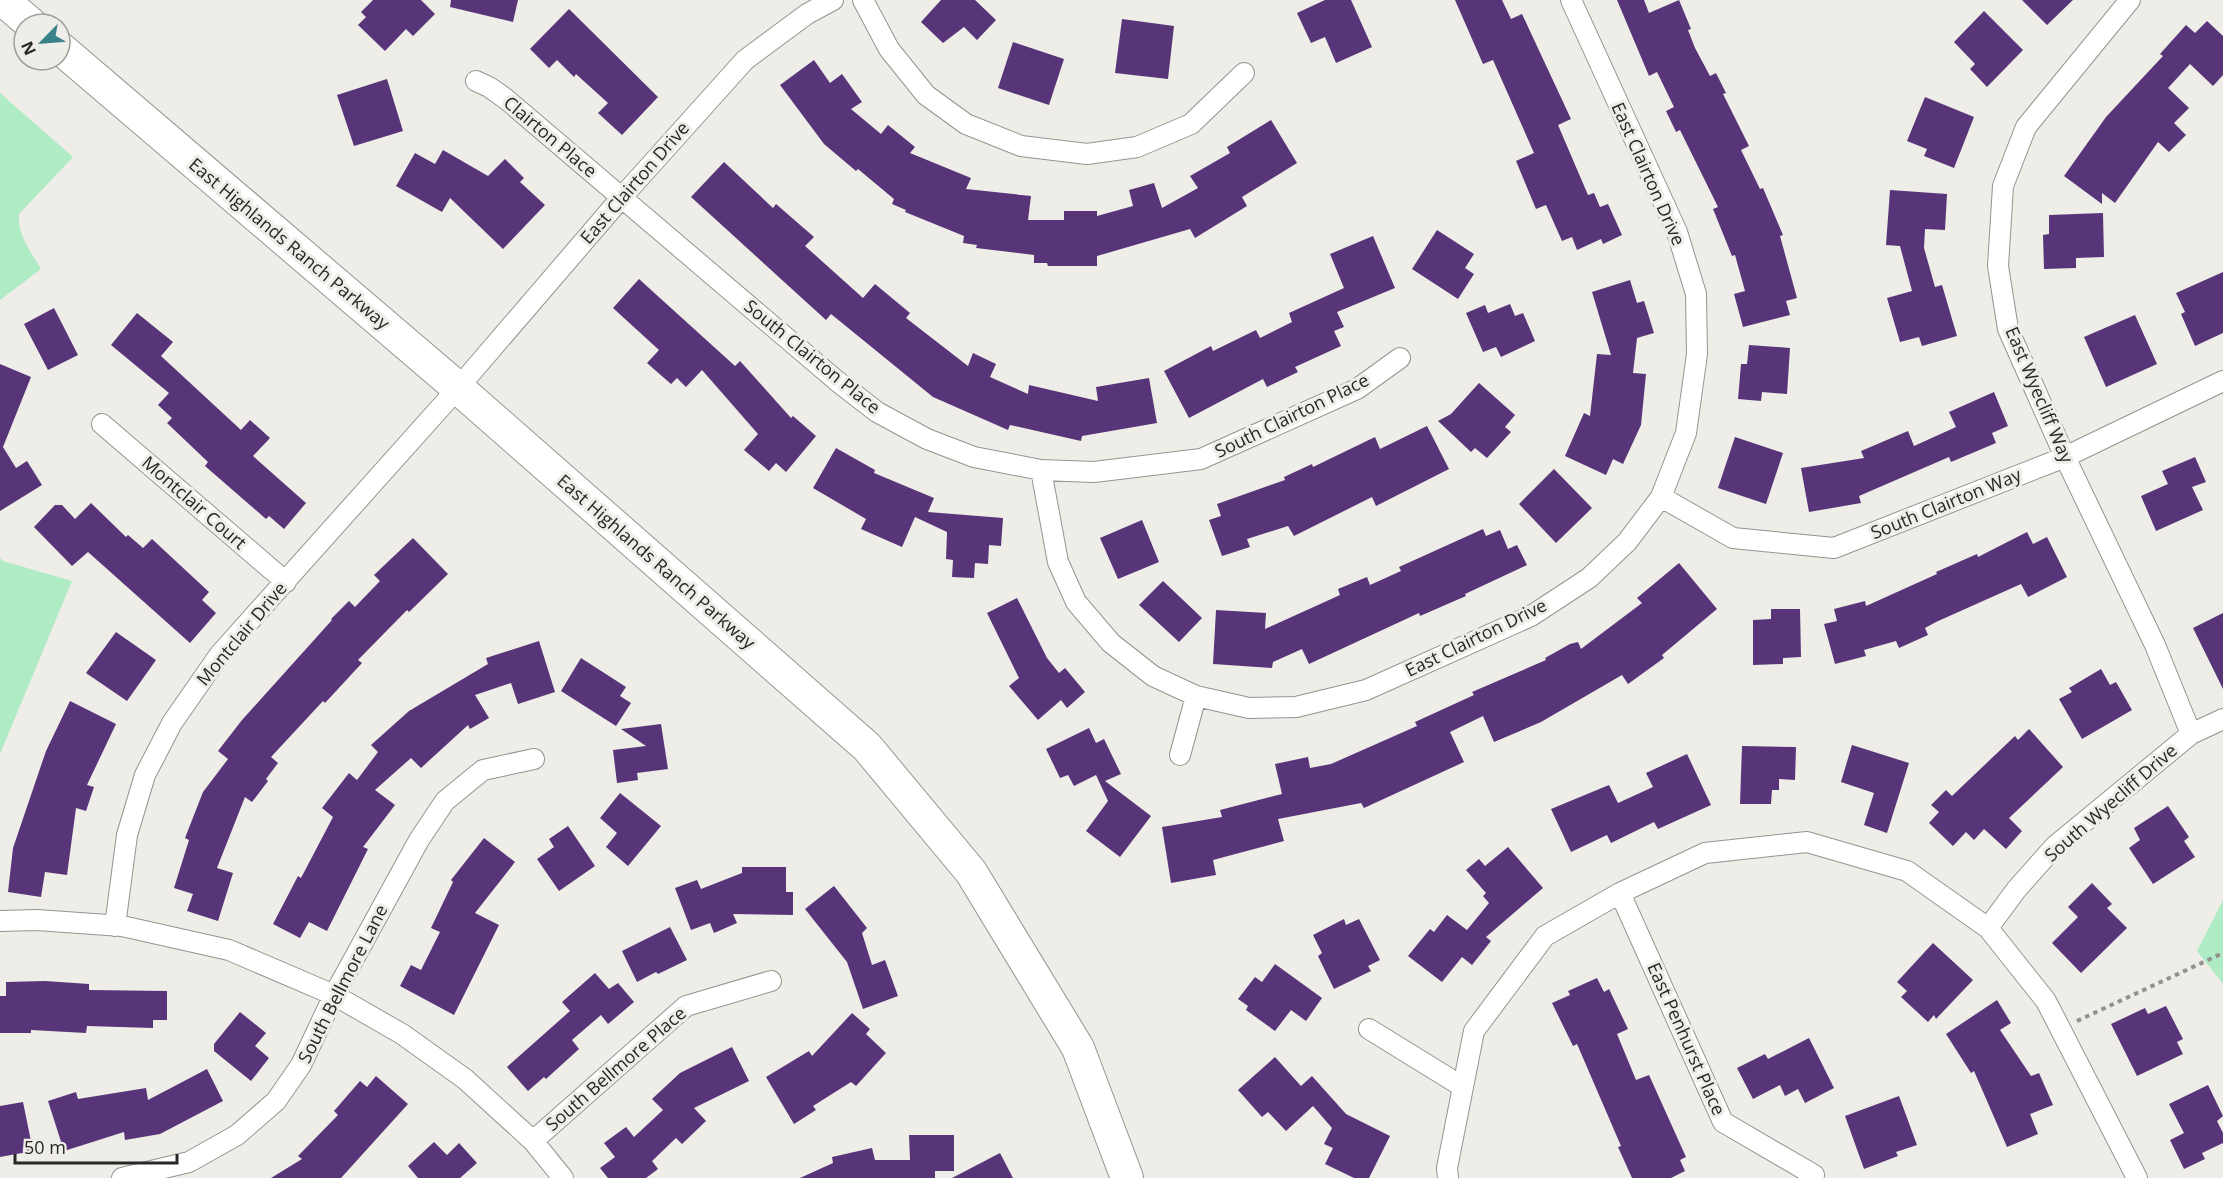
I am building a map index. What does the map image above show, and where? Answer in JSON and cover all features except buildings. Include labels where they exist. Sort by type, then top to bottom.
[{"type":"main road","points":[[3,0],[18,12]]},
{"type":"main road","name":"East Highlands Ranch Parkway","points":[[72,58],[458,388],[867,747],[971,872],[1078,1048],[1127,1178]]},
{"type":"street","name":"East Clairton Drive","points":[[458,388],[622,197],[745,60],[807,14],[832,0]]},
{"type":"street","points":[[863,0],[890,49],[926,95],[966,124],[1021,146],[1087,154],[1137,147],[1191,124],[1244,73]]},
{"type":"street","name":"East Clairton Drive","points":[[1041,470],[1058,562],[1076,602],[1111,643],[1153,676],[1196,696],[1249,708],[1296,707],[1366,690],[1531,616],[1589,578],[1627,542],[1661,497],[1686,433],[1697,354],[1696,294],[1677,232],[1570,0]]},
{"type":"street","name":"East Wyecliff Way","points":[[2130,0],[2026,127],[2003,186],[1998,266],[2008,329],[2065,457],[2155,645],[2191,734]]},
{"type":"street","name":"Clairton Place","points":[[476,81],[506,99],[622,197]]},
{"type":"street","name":"South Clairton Place","points":[[622,197],[837,381],[878,412],[927,439],[974,457],[1041,470],[1094,472],[1201,459],[1357,389],[1400,358]]},
{"type":"street","name":"South Clairton Way","points":[[1661,497],[1733,538],[1834,548],[2065,457],[2223,381]]},
{"type":"street","name":"Montclair Drive","points":[[115,926],[127,835],[145,775],[172,723],[220,654],[458,388]]},
{"type":"street","name":"Montclair Court","points":[[102,424],[286,582]]},
{"type":"street","points":[[1180,755],[1196,696]]},
{"type":"street","name":"South Wyecliff Drive","points":[[1988,928],[2016,890],[2055,846],[2191,734],[2223,720]]},
{"type":"street","name":"South Bellmore Lane","points":[[122,1178],[189,1162],[237,1135],[276,1101],[301,1065],[334,995],[419,840],[446,801],[483,770],[534,759]]},
{"type":"street","points":[[1448,1178],[1447,1168],[1474,1031],[1545,936],[1620,893],[1705,853],[1808,842],[1907,871],[1988,928],[2046,1001],[2137,1178]]},
{"type":"street","name":"East Penhurst Place","points":[[1620,893],[1723,1122],[1814,1176]]},
{"type":"street","points":[[0,921],[37,920],[122,926],[229,950],[334,995],[402,1034],[465,1079],[533,1142],[563,1178]]},
{"type":"street","name":"South Bellmore Place","points":[[533,1142],[686,1006],[771,981]]},
{"type":"street","points":[[1369,1029],[1463,1087]]},
{"type":"path","points":[[2061,1029],[2223,953]]},
{"type":"green space","points":[[0,93],[73,157],[19,214],[22,236],[41,269],[0,300]]},
{"type":"green space","points":[[0,558],[3,561],[72,581],[0,754]]},
{"type":"green space","points":[[2223,900],[2223,984],[2197,951]]}]
